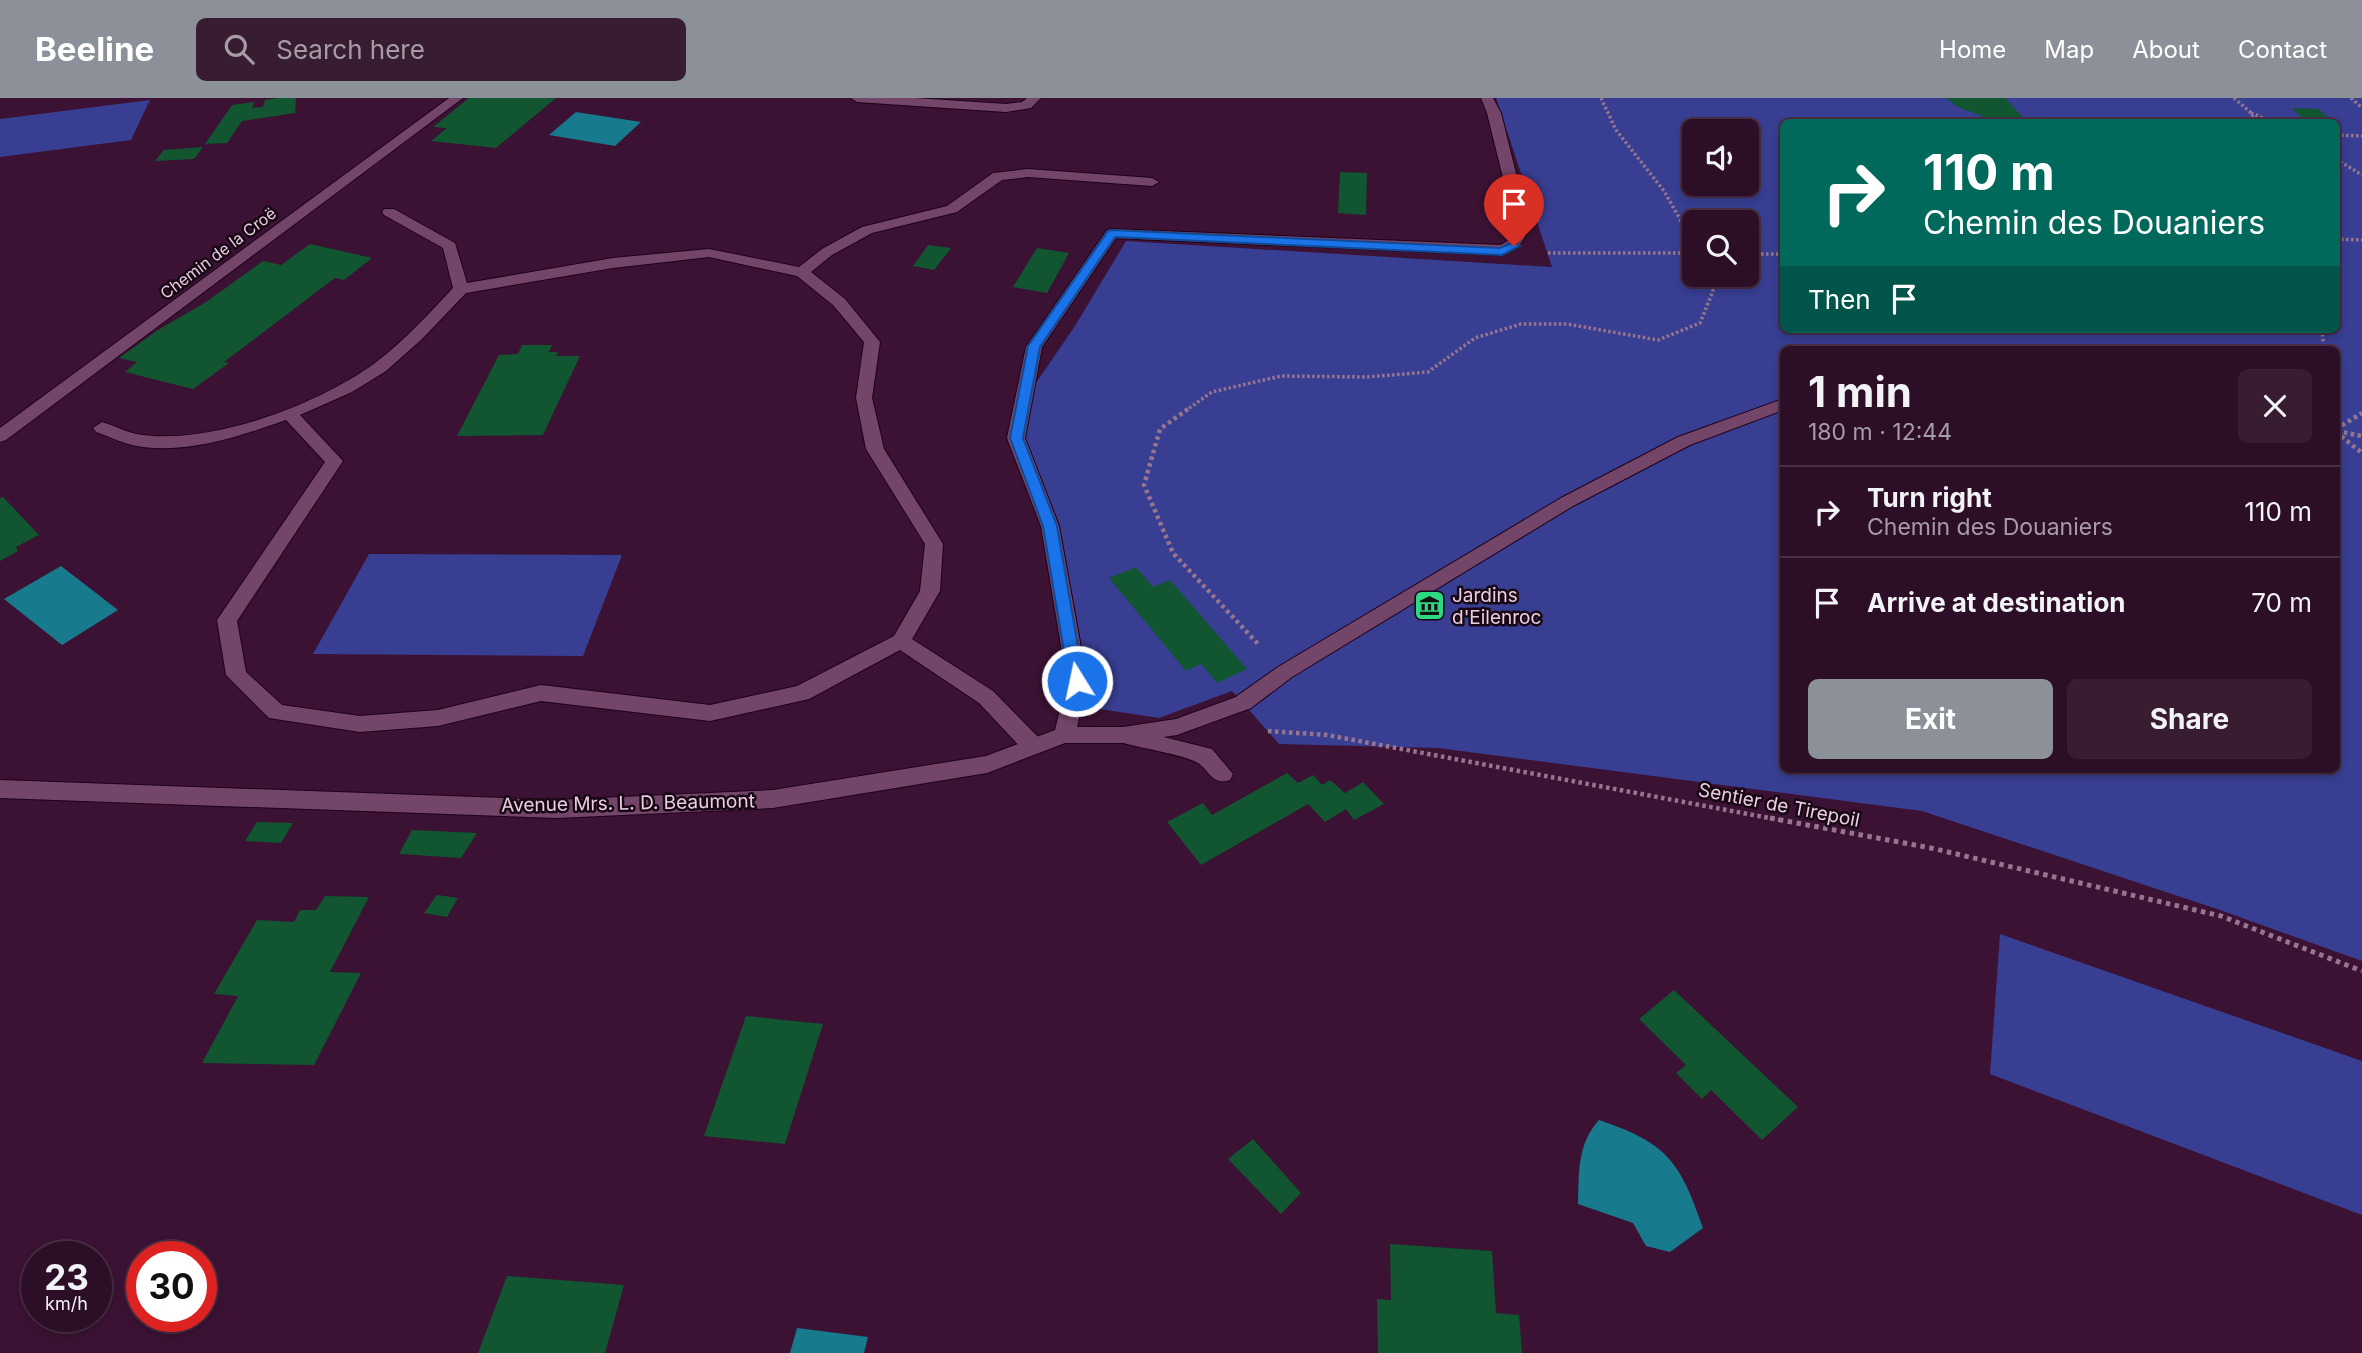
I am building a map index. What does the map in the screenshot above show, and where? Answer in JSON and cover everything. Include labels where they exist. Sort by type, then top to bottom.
[{"type":"street","name":"Chemin de la Croë","points":[[0,436],[457,98]]},
{"type":"street","points":[[857,98],[1006,108],[1026,105],[1035,98]]},
{"type":"street","points":[[1064,735],[1077,681],[1050,526],[1016,438],[1034,346],[1112,233],[1502,251],[1514,246],[1519,238],[1521,222],[1494,113],[1487,98]]},
{"type":"street","points":[[802,272],[827,252],[867,230],[952,209],[998,176],[1028,173],[1152,182]]},
{"type":"street","points":[[389,212],[450,246],[461,289]]},
{"type":"street","points":[[102,428],[144,442],[203,441],[289,413],[366,377],[417,335],[461,289],[613,263],[709,253],[802,272],[839,302],[872,342],[864,398],[875,449],[934,544],[930,591],[901,641],[802,693],[710,713],[541,693],[438,718],[386,722],[360,723],[276,712],[236,674],[227,620],[334,461],[289,413]]},
{"type":"street","name":"Avenue Mrs. L. D. Beaumont","points":[[0,789],[570,808],[773,799],[987,764],[1064,735],[1123,735],[1177,727],[1244,702],[1285,672],[1567,502],[1684,441],[1780,405]]},
{"type":"street","points":[[901,641],[986,698],[1032,746]]},
{"type":"street","points":[[1123,735],[1204,755],[1222,774]]},
{"type":"path","points":[[1601,98],[1616,130],[1664,191],[1682,223]]},
{"type":"path","points":[[2234,98],[2250,112],[2265,119]]},
{"type":"path","points":[[2351,98],[2362,108]]},
{"type":"path","points":[[2250,112],[2254,119]]},
{"type":"path","points":[[2340,135],[2362,136]]},
{"type":"path","points":[[2340,161],[2360,173]]},
{"type":"path","points":[[2340,239],[2362,240]]},
{"type":"path","points":[[1547,253],[1682,253]]},
{"type":"path","points":[[1759,254],[1780,254]]},
{"type":"path","points":[[1285,672],[1173,553],[1144,485],[1160,429],[1212,392],[1281,376],[1367,377],[1428,372],[1475,338],[1521,324],[1567,324],[1658,340],[1700,323],[1713,291],[1712,287]]},
{"type":"path","points":[[2340,428],[2362,413]]},
{"type":"path","points":[[2340,432],[2362,436]]},
{"type":"path","points":[[2340,434],[2362,453]]},
{"type":"path","name":"Sentier de Tirepoil","points":[[1255,730],[1327,735],[1384,744],[1931,848],[2221,916],[2362,971]]},
{"type":"shaded area","name":"Jardins d'Eilenroc","points":[[1496,98],[2362,98],[2362,961],[2220,910],[1922,811],[1438,748],[1279,744],[1232,691],[1159,718],[1093,708],[1059,522],[1026,451],[1025,429],[1031,390],[1075,326],[1126,241],[1552,267]]},
{"type":"shaded area","points":[[150,100],[131,140],[0,157],[0,119]]},
{"type":"shaded area","points":[[369,554],[622,555],[583,656],[313,654]]},
{"type":"shaded area","points":[[2000,934],[2362,1061],[2362,1215],[1990,1074]]},
{"type":"water","points":[[576,112],[641,122],[615,146],[549,135]]},
{"type":"water","points":[[61,566],[118,610],[62,645],[4,599]]},
{"type":"water","points":[[1599,1120],[1641,1137],[1668,1158],[1687,1186],[1703,1228],[1670,1252],[1646,1246],[1633,1223],[1578,1204],[1583,1149]]},
{"type":"water","points":[[797,1328],[868,1337],[864,1353],[790,1353]]},
{"type":"building","points":[[296,98],[295,113],[242,121],[227,143],[205,144],[232,105],[254,102],[252,108],[263,107],[265,100]]},
{"type":"building","points":[[469,98],[556,98],[496,148],[431,141],[447,128],[433,127]]},
{"type":"building","points":[[1946,98],[2005,98],[2024,119],[1990,119],[1958,107]]},
{"type":"building","points":[[2292,108],[2319,109],[2329,119],[2303,119]]},
{"type":"building","points":[[203,147],[194,159],[155,161],[164,150]]},
{"type":"building","points":[[1340,172],[1367,173],[1366,215],[1338,213]]},
{"type":"building","points":[[310,244],[372,258],[344,280],[335,278],[224,362],[229,363],[193,389],[125,372],[137,362],[119,358],[158,330],[206,302],[263,261],[281,265]]},
{"type":"building","points":[[928,245],[951,248],[934,270],[913,266]]},
{"type":"building","points":[[1037,248],[1069,253],[1047,293],[1013,287]]},
{"type":"building","points":[[522,345],[552,345],[549,352],[558,352],[556,356],[580,356],[543,435],[457,436],[499,355],[518,354]]},
{"type":"building","points":[[3,497],[39,535],[16,547],[18,551],[0,561],[0,498]]},
{"type":"building","points":[[1136,567],[1153,587],[1170,580],[1247,669],[1217,683],[1201,664],[1186,671],[1109,578]]},
{"type":"building","points":[[1287,773],[1298,783],[1313,775],[1322,785],[1330,780],[1345,793],[1363,782],[1384,804],[1354,820],[1346,809],[1325,822],[1308,804],[1201,865],[1167,822],[1203,803],[1212,815]]},
{"type":"building","points":[[257,822],[293,823],[281,843],[245,841]]},
{"type":"building","points":[[412,830],[477,833],[461,858],[399,854]]},
{"type":"building","points":[[437,895],[458,898],[447,917],[424,913]]},
{"type":"building","points":[[325,896],[369,897],[330,972],[361,973],[314,1065],[202,1063],[238,996],[214,994],[257,920],[294,922],[300,910],[316,910]]},
{"type":"building","points":[[1674,990],[1798,1107],[1762,1140],[1711,1090],[1702,1099],[1676,1073],[1686,1065],[1639,1019]]},
{"type":"building","points":[[746,1016],[823,1024],[785,1144],[704,1136]]},
{"type":"building","points":[[1253,1139],[1301,1193],[1281,1214],[1228,1159]]},
{"type":"building","points":[[1390,1244],[1492,1251],[1496,1313],[1519,1315],[1522,1353],[1378,1353],[1377,1299],[1391,1300]]},
{"type":"building","points":[[507,1276],[624,1285],[605,1353],[478,1353]]},
{"type":"place","name":"Jardins d'Eilenroc","points":[[1429,606]]},
{"type":"route","points":[[1077,681],[1050,526],[1016,438],[1034,346],[1112,233],[1502,251],[1514,246]]}]
